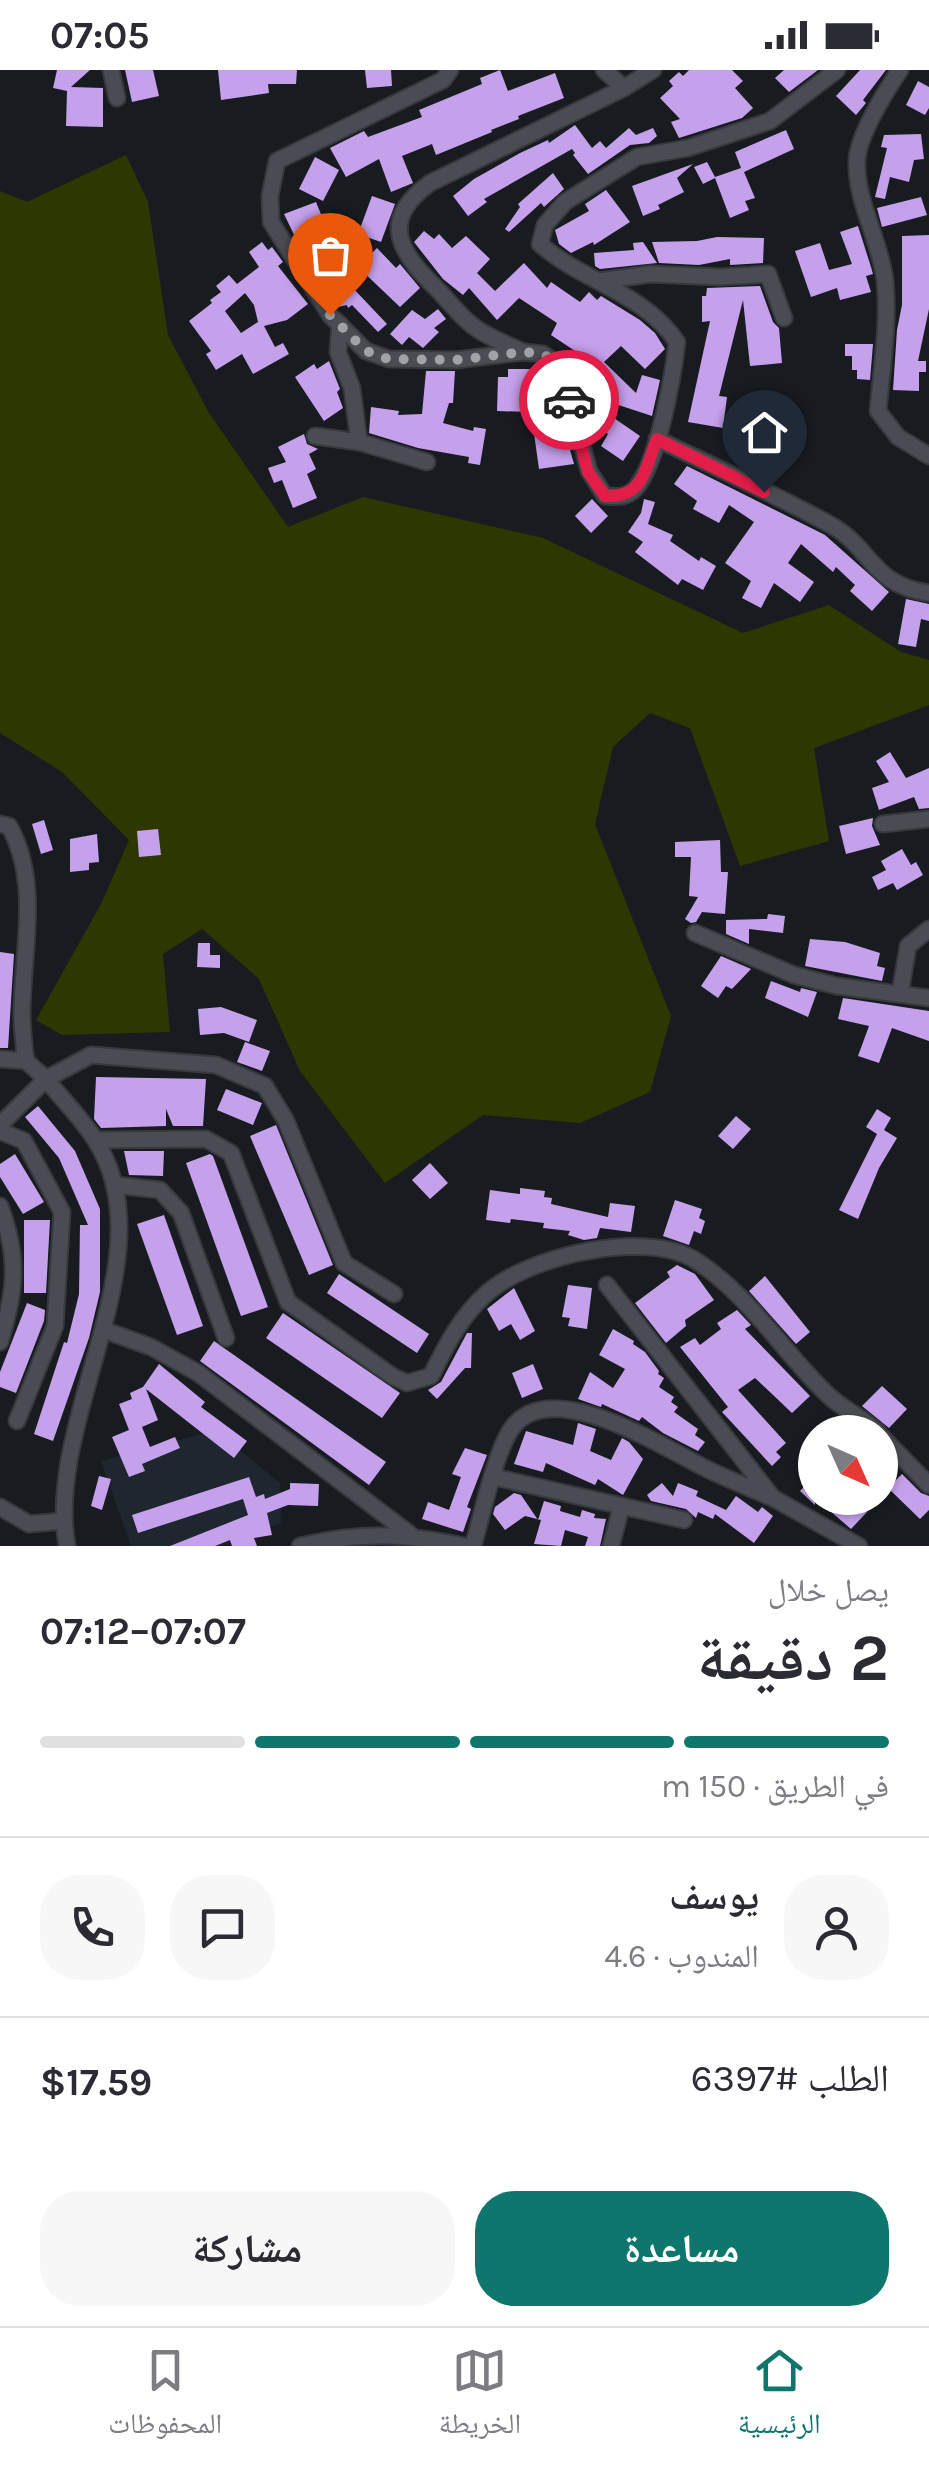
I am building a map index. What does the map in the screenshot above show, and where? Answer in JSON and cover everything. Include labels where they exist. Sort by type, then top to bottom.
[{"type":"street","points":[[110,70],[117,98]]},
{"type":"street","points":[[450,70],[443,80],[277,161],[270,196],[271,222],[330,315],[366,351],[388,359],[456,360],[523,352],[543,354],[554,361],[565,384],[588,472],[605,496],[624,497],[636,488],[657,439],[677,342],[664,324],[634,299],[562,263],[540,244],[545,225],[565,202],[637,157],[704,144],[770,121],[837,70]]},
{"type":"street","points":[[604,70],[624,88]]},
{"type":"street","points":[[523,352],[474,327],[420,273],[402,245],[401,219],[411,197],[430,183],[653,70]]},
{"type":"street","points":[[900,70],[856,156],[884,280],[886,320],[878,411],[898,437],[929,456]]},
{"type":"street","points":[[599,281],[650,274],[768,274],[784,318]]},
{"type":"street","points":[[340,324],[338,352],[352,388],[359,442]]},
{"type":"street","points":[[316,436],[359,442],[428,462]]},
{"type":"street","points":[[657,439],[836,528],[904,590],[929,594]]},
{"type":"street","points":[[883,824],[929,820]]},
{"type":"street","points":[[0,824],[9,826],[16,840],[28,907],[22,1014],[26,1062]]},
{"type":"street","points":[[900,994],[908,946],[929,929]]},
{"type":"street","points":[[694,933],[794,975],[836,986],[929,998]]},
{"type":"street","points":[[17,1422],[55,1326],[62,1212],[24,1141],[0,1128],[46,1080],[91,1055],[216,1065],[265,1086],[286,1121],[344,1263],[394,1294]]},
{"type":"street","points":[[0,1060],[26,1062],[96,1140],[115,1184],[121,1220],[104,1330],[67,1464],[63,1521],[67,1546]]},
{"type":"street","points":[[96,1140],[206,1139],[231,1153],[288,1302],[392,1376],[408,1383],[431,1376],[456,1327],[474,1306],[489,1291],[527,1268],[562,1257],[620,1248],[669,1249],[694,1259],[717,1277],[830,1398],[853,1415]]},
{"type":"street","points":[[115,1184],[160,1190],[181,1213],[226,1338]]},
{"type":"street","points":[[0,1206],[12,1240],[15,1280],[0,1342]]},
{"type":"street","points":[[607,1285],[773,1498]]},
{"type":"street","points":[[104,1330],[152,1348],[198,1373],[411,1535]]},
{"type":"street","points":[[473,1546],[512,1427],[534,1410],[556,1408],[593,1416],[641,1434],[773,1498],[859,1546]]},
{"type":"street","points":[[898,1453],[929,1485]]},
{"type":"street","points":[[494,1477],[684,1520]]},
{"type":"street","points":[[0,1507],[29,1524],[63,1521]]},
{"type":"street","points":[[611,1546],[621,1508]]},
{"type":"street","points":[[300,1546],[340,1537],[411,1535],[464,1546]]},
{"type":"shaded area","points":[[216,1430],[280,1483],[281,1523],[220,1546],[131,1546],[101,1461]]},
{"type":"green space","points":[[126,155],[148,202],[168,335],[209,413],[288,527],[363,497],[543,538],[743,633],[829,605],[901,652],[929,660],[929,705],[814,748],[829,841],[740,866],[690,728],[650,713],[613,747],[595,824],[671,1016],[650,1092],[580,1123],[483,1115],[385,1183],[300,1071],[259,979],[202,929],[163,954],[170,1032],[62,1035],[36,1020],[101,904],[129,840],[62,772],[0,733],[0,191],[27,202]]},
{"type":"building","points":[[57,70],[90,70],[71,87],[103,88],[103,127],[66,126],[67,91],[53,88]]},
{"type":"building","points":[[125,70],[153,70],[159,96],[132,102]]},
{"type":"building","points":[[218,70],[297,70],[296,84],[268,84],[269,93],[221,100]]},
{"type":"building","points":[[365,70],[391,70],[392,86],[367,88]]},
{"type":"building","points":[[500,70],[508,91],[555,73],[564,98],[436,155],[432,144],[402,156],[413,183],[391,192],[379,159],[346,177],[330,148],[364,131],[368,137],[422,117],[419,110],[482,84],[480,78]]},
{"type":"building","points":[[689,70],[732,70],[743,81],[735,88],[753,108],[742,118],[679,138],[671,122],[680,119],[660,98],[673,86],[669,81],[679,72],[683,76]]},
{"type":"building","points":[[784,70],[818,70],[789,92],[775,78]]},
{"type":"building","points":[[860,70],[886,70],[856,115],[836,96]]},
{"type":"building","points":[[918,81],[929,87],[925,115],[906,105]]},
{"type":"building","points":[[575,125],[592,148],[600,141],[606,148],[629,128],[636,135],[653,128],[657,136],[649,143],[630,145],[588,174],[572,149],[484,199],[487,202],[468,216],[453,196],[474,179],[520,153],[548,140],[549,143]]},
{"type":"building","points":[[786,130],[794,149],[744,172],[755,198],[745,201],[749,210],[730,218],[715,178],[703,184],[694,167],[707,162],[715,177],[741,168],[735,152]]},
{"type":"building","points":[[921,134],[924,159],[914,160],[909,182],[890,177],[885,199],[875,197],[887,148],[881,147],[884,135]]},
{"type":"building","points":[[315,157],[339,170],[323,201],[299,189]]},
{"type":"building","points":[[693,164],[677,178],[684,192],[643,216],[632,186]]},
{"type":"building","points":[[553,173],[564,189],[544,207],[541,203],[509,232],[505,229],[520,207],[518,204]]},
{"type":"building","points":[[606,190],[630,222],[594,245],[593,242],[571,253],[559,244],[555,230],[589,211],[585,204]]},
{"type":"building","points":[[372,196],[395,204],[381,242],[358,234]]},
{"type":"building","points":[[921,197],[927,215],[882,227],[877,208]]},
{"type":"building","points":[[316,202],[329,234],[299,245],[284,214]]},
{"type":"building","points":[[858,226],[873,274],[866,276],[871,292],[840,300],[837,288],[811,297],[795,251],[820,243],[829,270],[852,264],[840,232]]},
{"type":"building","points":[[424,231],[434,239],[439,234],[452,248],[466,236],[490,259],[477,273],[495,291],[524,263],[547,288],[551,282],[580,302],[589,292],[597,300],[601,296],[640,320],[665,349],[645,369],[621,346],[604,362],[636,393],[642,375],[660,380],[652,416],[588,395],[599,384],[573,358],[578,353],[551,335],[557,323],[519,298],[497,320],[469,288],[463,295],[443,279],[414,242]]},
{"type":"building","points":[[929,235],[929,309],[918,361],[926,361],[926,372],[919,372],[919,391],[893,390],[902,305],[902,236]]},
{"type":"building","points":[[717,237],[764,238],[763,263],[730,265],[730,259],[699,265],[659,263],[652,242],[697,241]]},
{"type":"building","points":[[262,242],[268,250],[272,247],[283,262],[278,266],[308,304],[287,320],[264,326],[275,347],[283,343],[289,354],[253,374],[242,354],[216,370],[206,354],[211,351],[189,321],[212,303],[210,300],[221,292],[216,286],[229,275],[237,284],[259,267],[249,252]],"holes":[[[245,293],[254,305],[258,322],[241,333],[225,311]]]},
{"type":"building","points":[[643,242],[657,263],[600,269],[595,266],[594,253],[634,250],[633,243]]},
{"type":"building","points":[[327,243],[342,260],[334,268],[387,324],[378,332],[352,305],[338,307],[308,260]]},
{"type":"building","points":[[377,248],[396,268],[400,264],[420,288],[400,307],[358,267]]},
{"type":"building","points":[[760,286],[779,328],[782,363],[750,366],[743,300],[719,396],[727,397],[723,428],[688,422],[710,321],[702,322],[702,296],[706,296],[707,288]]},
{"type":"building","points":[[438,309],[446,319],[434,328],[439,332],[423,348],[409,337],[402,345],[390,334],[412,310],[425,319]]},
{"type":"building","points":[[845,344],[873,344],[870,380],[857,379],[852,356],[845,356]]},
{"type":"building","points":[[329,361],[343,408],[324,421],[295,377],[314,364],[317,369]]},
{"type":"building","points":[[508,369],[533,369],[532,385],[551,382],[574,464],[539,469],[531,412],[497,411],[498,377],[508,377]]},
{"type":"building","points":[[426,371],[455,371],[453,403],[449,403],[443,423],[473,431],[474,427],[486,429],[480,465],[468,463],[469,457],[418,448],[369,433],[371,407],[399,411],[398,415],[422,414]]},
{"type":"building","points":[[585,398],[640,436],[623,461],[601,446],[608,434],[584,411]]},
{"type":"building","points":[[304,434],[307,444],[318,449],[309,454],[316,469],[307,474],[317,498],[293,508],[282,480],[274,483],[268,468],[286,462],[278,447]]},
{"type":"building","points":[[687,466],[825,535],[889,592],[872,611],[850,591],[855,585],[836,567],[833,572],[801,544],[788,563],[814,582],[800,602],[774,583],[761,608],[742,598],[751,581],[725,563],[754,522],[729,505],[719,523],[693,509],[697,501],[674,484]]},
{"type":"building","points":[[592,499],[608,516],[591,533],[575,516]]},
{"type":"building","points":[[644,499],[655,502],[648,524],[673,535],[670,541],[699,561],[701,557],[716,566],[703,590],[682,579],[678,585],[635,552],[643,542],[628,532],[641,513]]},
{"type":"building","points":[[906,599],[929,604],[929,621],[921,619],[916,647],[898,644]]},
{"type":"building","points":[[890,752],[906,778],[929,768],[929,808],[919,809],[914,797],[879,810],[872,788],[889,782],[876,761]]},
{"type":"building","points":[[873,818],[880,845],[846,854],[839,826]]},
{"type":"building","points":[[44,820],[53,850],[41,854],[32,824]]},
{"type":"building","points":[[158,829],[161,855],[139,857],[137,831]]},
{"type":"building","points":[[97,834],[99,862],[89,863],[89,870],[70,872],[70,839]]},
{"type":"building","points":[[720,840],[721,872],[728,872],[725,914],[702,912],[691,923],[685,919],[698,897],[689,896],[691,857],[675,857],[675,842]]},
{"type":"building","points":[[902,849],[911,865],[916,862],[923,875],[897,890],[893,883],[878,890],[872,877],[886,870],[881,861]]},
{"type":"building","points":[[768,914],[785,916],[783,933],[749,929],[749,944],[726,934],[726,920],[767,919]]},
{"type":"building","points":[[810,939],[845,942],[880,953],[877,966],[885,968],[882,981],[805,966]]},
{"type":"building","points":[[198,943],[210,943],[210,955],[220,955],[220,968],[197,967]]},
{"type":"building","points":[[0,952],[14,954],[8,1048],[0,1048]]},
{"type":"building","points":[[721,956],[751,969],[732,989],[726,986],[718,998],[701,986]]},
{"type":"building","points":[[771,981],[800,992],[801,988],[817,992],[808,1017],[765,998]]},
{"type":"building","points":[[843,998],[929,1011],[929,1041],[892,1028],[879,1063],[858,1056],[869,1026],[838,1019]]},
{"type":"building","points":[[221,1007],[257,1020],[249,1042],[224,1033],[200,1035],[198,1009]]},
{"type":"building","points":[[245,1042],[270,1051],[262,1071],[237,1062]]},
{"type":"building","points":[[96,1077],[206,1079],[203,1126],[173,1126],[166,1109],[166,1126],[101,1128],[94,1119]]},
{"type":"building","points":[[226,1089],[262,1103],[253,1125],[217,1110]]},
{"type":"building","points":[[38,1106],[75,1151],[100,1209],[100,1292],[89,1338],[53,1441],[34,1434],[64,1342],[67,1343],[79,1294],[80,1225],[88,1225],[59,1158],[25,1117]]},
{"type":"building","points":[[877,1109],[891,1118],[884,1130],[897,1138],[879,1168],[858,1219],[839,1210],[877,1134],[866,1127]]},
{"type":"building","points":[[736,1116],[751,1129],[733,1149],[718,1136]]},
{"type":"building","points":[[276,1125],[333,1265],[309,1275],[250,1136]]},
{"type":"building","points":[[124,1151],[164,1151],[163,1176],[129,1175]]},
{"type":"building","points":[[15,1154],[44,1202],[23,1214],[0,1177],[0,1164]]},
{"type":"building","points":[[210,1154],[268,1307],[241,1316],[186,1163]]},
{"type":"building","points":[[430,1163],[448,1183],[430,1199],[412,1180]]},
{"type":"building","points":[[520,1188],[545,1191],[544,1197],[552,1198],[551,1204],[608,1217],[610,1203],[635,1206],[631,1232],[600,1228],[597,1238],[584,1240],[568,1235],[570,1231],[543,1228],[544,1223],[486,1220],[490,1190],[520,1194]]},
{"type":"building","points":[[675,1200],[702,1209],[699,1218],[705,1221],[701,1234],[694,1231],[689,1245],[663,1236]]},
{"type":"building","points":[[164,1215],[203,1326],[177,1335],[137,1224]]},
{"type":"building","points":[[24,1220],[50,1220],[46,1293],[24,1293]]},
{"type":"building","points":[[677,1265],[695,1274],[714,1300],[685,1320],[686,1326],[666,1343],[635,1303],[670,1277],[667,1272]]},
{"type":"building","points":[[339,1274],[429,1334],[417,1353],[327,1293]]},
{"type":"building","points":[[765,1276],[810,1332],[796,1344],[749,1291]]},
{"type":"building","points":[[568,1285],[592,1288],[587,1329],[568,1326],[570,1318],[562,1317]]},
{"type":"building","points":[[514,1288],[535,1331],[520,1340],[511,1324],[499,1331],[487,1309]]},
{"type":"building","points":[[27,1303],[45,1310],[44,1321],[16,1393],[0,1387],[0,1372]]},
{"type":"building","points":[[737,1310],[751,1325],[745,1329],[810,1396],[792,1413],[755,1378],[738,1390],[786,1443],[776,1452],[781,1457],[772,1466],[722,1412],[728,1407],[680,1347],[695,1338],[700,1345],[721,1329],[717,1323]]},
{"type":"building","points":[[283,1313],[400,1393],[382,1418],[266,1338]]},
{"type":"building","points":[[613,1329],[634,1341],[664,1378],[659,1387],[674,1397],[671,1402],[678,1407],[674,1412],[698,1429],[695,1435],[705,1442],[698,1451],[642,1417],[639,1421],[602,1404],[601,1407],[578,1399],[590,1372],[613,1388],[625,1369],[599,1355]]},
{"type":"building","points":[[467,1333],[472,1333],[471,1368],[465,1368],[437,1399],[428,1390],[441,1382]]},
{"type":"building","points":[[214,1341],[386,1462],[369,1485],[200,1361]]},
{"type":"building","points":[[159,1364],[205,1402],[201,1407],[247,1441],[234,1458],[146,1389],[158,1420],[142,1427],[150,1447],[175,1437],[180,1448],[142,1464],[145,1471],[129,1477],[112,1437],[129,1430],[119,1404],[132,1399],[130,1393],[143,1387]]},
{"type":"building","points":[[533,1364],[543,1389],[522,1398],[512,1373]]},
{"type":"building","points":[[882,1386],[907,1409],[898,1418],[898,1415],[873,1415],[862,1406]]},
{"type":"building","points":[[578,1423],[596,1429],[590,1451],[611,1460],[622,1438],[643,1459],[623,1495],[598,1479],[595,1485],[546,1463],[543,1472],[514,1464],[526,1431],[573,1445]]},
{"type":"building","points":[[465,1448],[487,1455],[467,1507],[471,1509],[463,1532],[422,1519],[428,1502],[449,1510],[461,1477],[452,1474]]},
{"type":"building","points":[[902,1474],[929,1496],[929,1510],[920,1519],[898,1498],[898,1478]]},
{"type":"building","points":[[99,1476],[111,1479],[102,1510],[91,1506]]},
{"type":"building","points":[[249,1477],[256,1497],[264,1494],[265,1499],[290,1489],[290,1483],[319,1484],[318,1506],[288,1505],[267,1513],[272,1535],[254,1538],[257,1546],[232,1546],[230,1540],[215,1546],[170,1546],[248,1515],[243,1499],[138,1533],[132,1515]]},
{"type":"building","points":[[662,1483],[673,1496],[678,1483],[726,1510],[736,1496],[758,1512],[762,1507],[773,1516],[754,1543],[715,1514],[713,1519],[698,1512],[696,1518],[686,1509],[651,1501],[647,1495]]},
{"type":"building","points":[[514,1493],[521,1495],[537,1519],[525,1516],[505,1530],[493,1514],[495,1507]]},
{"type":"building","points":[[544,1501],[580,1517],[582,1510],[595,1514],[594,1518],[606,1519],[600,1546],[585,1546],[588,1537],[565,1530],[561,1546],[534,1544],[541,1520],[538,1519]]},
{"type":"building","points":[[835,1515],[864,1515],[851,1529]]},
{"type":"way so far","points":[[330,315],[366,351],[388,359],[456,360],[523,352],[543,354],[554,361],[569,400]]},
{"type":"route","points":[[569,400],[588,472],[605,496],[624,497],[636,488],[657,439],[764,492]]}]
